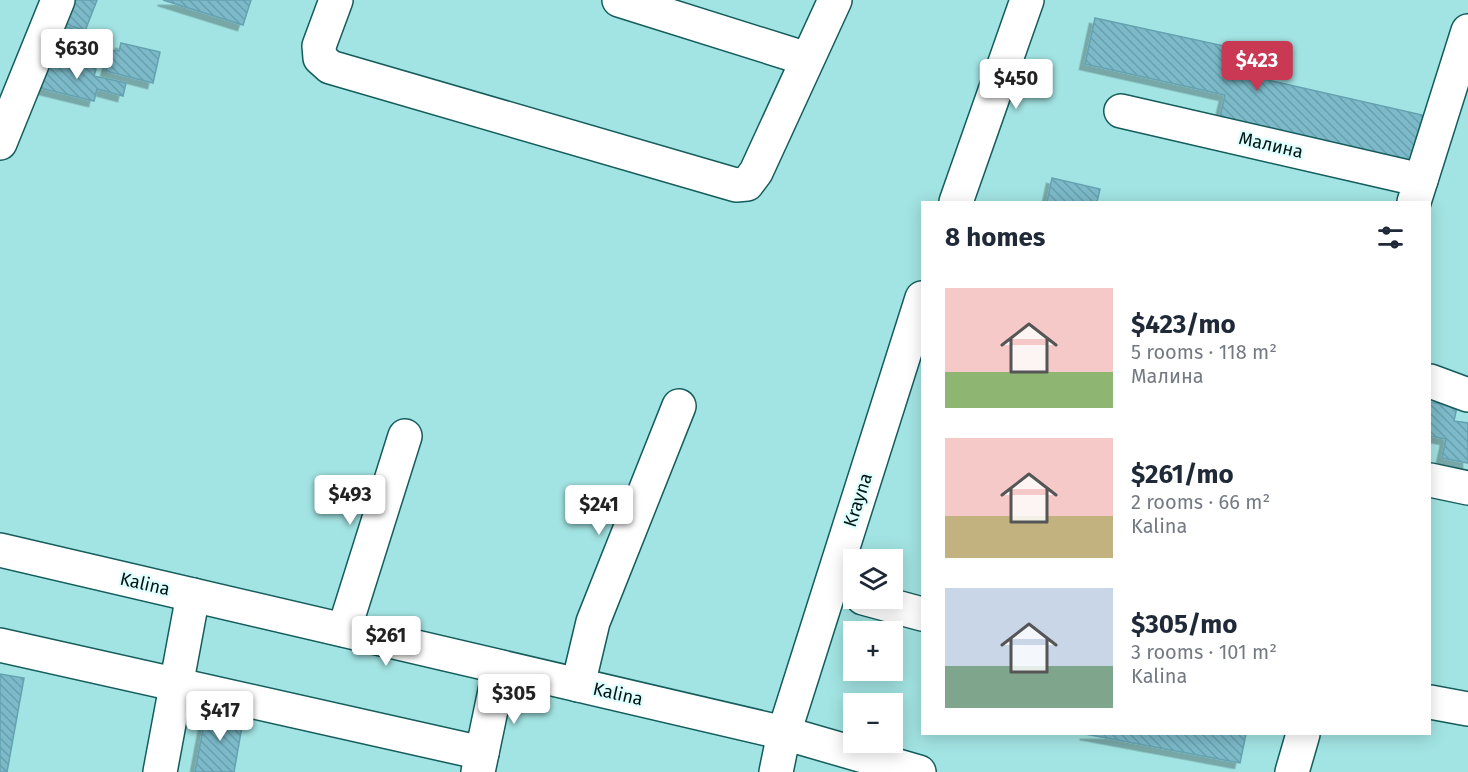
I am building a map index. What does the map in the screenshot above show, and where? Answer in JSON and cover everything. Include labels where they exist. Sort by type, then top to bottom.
[{"type":"street","points":[[0,143],[58,0]]},
{"type":"street","points":[[336,0],[319,46],[320,58],[330,67],[736,185],[747,184],[756,172],[834,0]]},
{"type":"street","points":[[620,0],[807,59]]},
{"type":"street","points":[[956,201],[1028,0]]},
{"type":"street","name":"Малина","points":[[1121,111],[1417,191],[1468,31]]},
{"type":"street","name":"Krayna","points":[[776,772],[784,733],[842,592],[921,302]]},
{"type":"street","points":[[1431,381],[1468,395]]},
{"type":"street","points":[[578,685],[593,622],[680,406]]},
{"type":"street","points":[[344,630],[405,436]]},
{"type":"street","points":[[1431,480],[1468,488]]},
{"type":"street","name":"Kalina","points":[[0,550],[784,733],[919,772]]},
{"type":"street","points":[[160,772],[193,595]]},
{"type":"street","points":[[903,609],[921,614]]},
{"type":"street","points":[[0,645],[176,684],[480,762],[500,667]]},
{"type":"street","points":[[1431,702],[1468,709]]},
{"type":"street","points":[[1292,772],[1303,735]]},
{"type":"building","points":[[73,0],[97,0],[85,31],[64,23]]},
{"type":"building","points":[[163,0],[251,0],[243,25]]},
{"type":"building","points":[[1095,18],[1238,49],[1233,72],[1431,117],[1421,163],[1220,117],[1225,95],[1085,64]]},
{"type":"building","points":[[61,25],[102,39],[94,62],[53,48]]},
{"type":"building","points":[[121,43],[160,52],[153,83],[106,71],[112,50],[119,51]]},
{"type":"building","points":[[48,57],[96,69],[94,76],[126,83],[123,96],[97,89],[94,101],[40,88]]},
{"type":"building","points":[[1052,178],[1100,189],[1097,201],[1047,201]]},
{"type":"building","points":[[1431,402],[1457,407],[1454,421],[1468,423],[1468,463],[1442,458],[1446,439],[1431,436]]},
{"type":"building","points":[[0,674],[24,678],[7,772],[0,772]]},
{"type":"building","points":[[207,708],[244,715],[234,772],[195,772]]},
{"type":"building","points":[[1090,735],[1246,735],[1240,763]]}]
